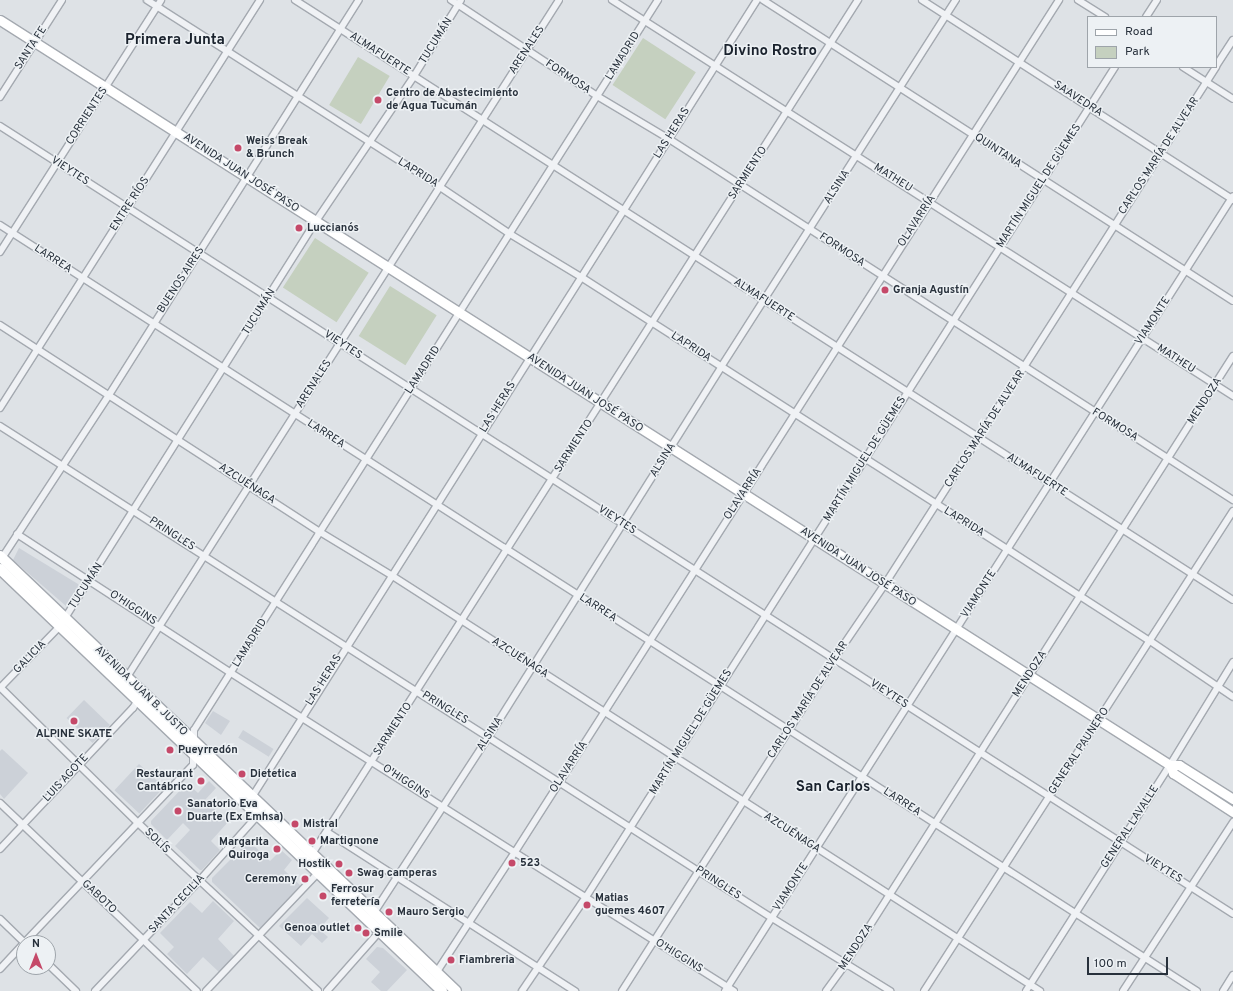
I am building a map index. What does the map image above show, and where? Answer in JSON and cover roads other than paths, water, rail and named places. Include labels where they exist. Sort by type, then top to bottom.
[{"type":"main road","name":"AVENIDA JUAN JOSÉ PASO","points":[[0,20],[1170,766],[1173,773],[1233,812]]},
{"type":"main road","name":"AVENIDA JUAN B. JUSTO","points":[[1,557],[63,622],[136,704],[194,754],[319,874],[371,916]]},
{"type":"main road","name":"AVENIDA JUAN B. JUSTO","points":[[0,569],[127,677],[251,795],[312,854],[441,990]]},
{"type":"main road","name":"AVENIDA JUAN JOSÉ PASO","points":[[1170,766],[1179,764],[1233,799]]},
{"type":"main road","name":"AVENIDA JUAN B. JUSTO","points":[[382,927],[436,971],[456,991]]},
{"type":"street","name":"SANTA FE","points":[[0,97],[62,0]]},
{"type":"street","name":"LAPRIDA","points":[[147,0],[440,186],[510,234],[581,277],[1007,549],[1150,641],[1233,697]]},
{"type":"street","name":"CORRIENTES","points":[[0,252],[161,0]]},
{"type":"street","name":"ENTRE RÍOS","points":[[0,408],[260,0]]},
{"type":"street","name":"ALMAFUERTE","points":[[295,0],[553,166],[624,209],[1233,600]]},
{"type":"street","name":"BUENOS AIRES","points":[[1,557],[109,395],[359,0]]},
{"type":"street","name":"FORMOSA","points":[[451,0],[460,2],[598,96],[669,139],[1233,500]]},
{"type":"street","name":"ARENALES","points":[[127,677],[559,0]]},
{"type":"street","name":"MATHEU","points":[[612,0],[1143,337],[1233,396]]},
{"type":"street","name":"LAMADRID","points":[[194,754],[194,730],[658,0]]},
{"type":"street","name":"LAS HERAS","points":[[251,795],[757,0]]},
{"type":"street","name":"QUINTANA","points":[[763,0],[1233,301]]},
{"type":"street","name":"SARMIENTO","points":[[312,854],[373,761],[858,0]]},
{"type":"street","name":"SAAVEDRA","points":[[922,0],[1232,198]]},
{"type":"street","name":"ALSINA","points":[[371,916],[489,736],[721,367],[956,0]]},
{"type":"street","name":"OLAVARRÍA","points":[[436,971],[515,852],[1058,0]]},
{"type":"street","points":[[1078,0],[1103,16]]},
{"type":"street","points":[[1147,16],[1157,0]]},
{"type":"street","name":"TUCUMÁN","points":[[63,622],[316,221],[368,141],[414,76],[460,2]]},
{"type":"street","name":"CARLOS MARÍA DE ALVEAR","points":[[1217,65],[1233,40]]},
{"type":"street","name":"MARTÍN MIGUEL DE GÜEMES","points":[[522,991],[586,897],[631,827],[1114,68]]},
{"type":"street","points":[[1185,68],[1233,99]]},
{"type":"street","name":"CARLOS MARÍA DE ALVEAR","points":[[622,991],[788,730],[885,584],[1215,68]]},
{"type":"street","name":"VIEYTES","points":[[0,126],[1233,914]]},
{"type":"street","name":"VIAMONTE","points":[[726,989],[1232,198]]},
{"type":"street","name":"LARREA","points":[[0,225],[934,824],[1145,956],[1197,991]]},
{"type":"street","name":"AZCUÉNAGA","points":[[0,325],[250,485],[320,532],[391,575],[816,849],[1040,991]]},
{"type":"street","name":"MENDOZA","points":[[826,991],[890,895],[1233,356]]},
{"type":"street","name":"PRINGLES","points":[[0,426],[700,870],[772,918],[890,991]]},
{"type":"street","name":"GENERAL PAUNERO","points":[[924,991],[1233,511]]},
{"type":"street","name":"O'HIGGINS","points":[[17,534],[231,673],[373,761],[654,940],[726,989],[734,991]]},
{"type":"street","name":"GALICIA","points":[[0,687],[63,622]]},
{"type":"street","name":"GENERAL LAVALLE","points":[[1026,991],[1170,766],[1233,662]]},
{"type":"street","points":[[127,677],[136,704]]},
{"type":"street","name":"SOLÍS","points":[[0,687],[199,882],[260,935],[318,991]]},
{"type":"street","name":"LUIS AGOTE","points":[[0,849],[136,704]]},
{"type":"street","points":[[33,935],[193,765],[194,754]]},
{"type":"street","points":[[251,795],[258,815]]},
{"type":"street","name":"GABOTO","points":[[0,803],[197,991]]},
{"type":"street","name":"SANTA CECILIA","points":[[95,991],[199,882],[258,815]]},
{"type":"street","points":[[1123,991],[1233,822]]},
{"type":"street","points":[[326,832],[574,991]]},
{"type":"street","points":[[206,991],[319,874],[312,854]]},
{"type":"street","points":[[0,919],[17,935]]},
{"type":"street","points":[[327,991],[382,927]]},
{"type":"street","points":[[0,969],[16,952]]},
{"type":"street","points":[[436,971],[441,990]]},
{"type":"street","points":[[56,972],[76,991]]},
{"type":"street","points":[[1223,991],[1233,975]]},
{"type":"place","name":"Centro de Abastecimiento de Agua Tucumán","points":[[378,100]]},
{"type":"place","name":"Weiss Break & Brunch","points":[[238,148]]},
{"type":"place","name":"Lucciano´s","points":[[299,228]]},
{"type":"place","name":"Granja Agustín","points":[[885,290]]},
{"type":"place","name":"ALPINE SKATE","points":[[74,721]]},
{"type":"place","name":"Pueyrredón","points":[[170,750]]},
{"type":"place","name":"Dietetica","points":[[242,774]]},
{"type":"place","name":"Restaurant Cantábrico","points":[[201,781]]},
{"type":"place","name":"Sanatorio Eva Duarte (Ex Emhsa)","points":[[178,811]]},
{"type":"place","name":"Mistral","points":[[295,824]]},
{"type":"place","name":"Martignone","points":[[312,841]]},
{"type":"place","name":"Margarita Quiroga","points":[[277,849]]},
{"type":"place","name":"523","points":[[512,863]]},
{"type":"place","name":"Hostik","points":[[339,864]]},
{"type":"place","name":"Swag camperas","points":[[349,873]]},
{"type":"place","name":"Ceremony","points":[[305,879]]},
{"type":"place","name":"Ferrosur ferretería","points":[[323,896]]},
{"type":"place","name":"Matias guemes 4607","points":[[587,905]]},
{"type":"place","name":"Mauro Sergio","points":[[389,912]]},
{"type":"place","name":"Genoa outlet","points":[[358,928]]},
{"type":"place","name":"Smile","points":[[366,933]]},
{"type":"place","name":"Fiambreria","points":[[451,960]]},
{"type":"district","name":"Primera Junta","points":[[175,41]]},
{"type":"district","name":"Divino Rostro","points":[[770,52]]},
{"type":"district","name":"San Carlos","points":[[833,788]]}]
